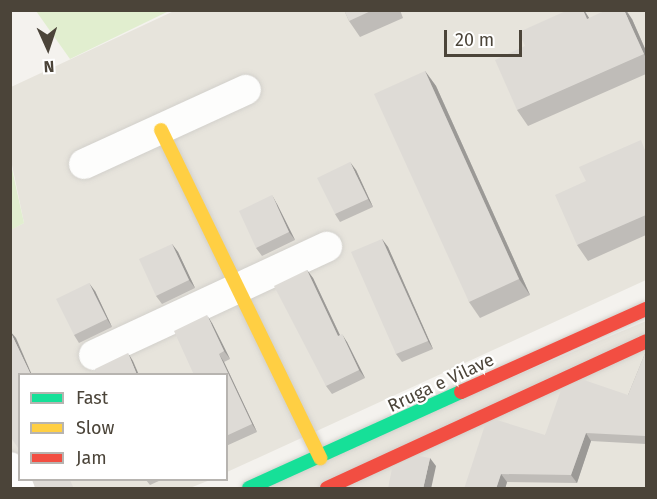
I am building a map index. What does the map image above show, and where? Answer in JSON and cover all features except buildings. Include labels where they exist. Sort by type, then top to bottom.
[{"type":"street","points":[[84,164],[246,90]]},
{"type":"street","points":[[161,130],[236,289],[320,458]]},
{"type":"street","points":[[94,355],[327,247]]},
{"type":"street","name":"Rruga e Vilave","points":[[249,489],[646,309]]},
{"type":"street","points":[[327,489],[646,341]]},
{"type":"street","points":[[10,467],[20,489]]},
{"type":"shaded area","points":[[600,10],[602,14],[646,11],[646,280],[228,472],[228,373],[18,373],[18,481],[208,481],[190,488],[11,488],[10,230],[24,223],[11,160],[11,87],[174,11]]},
{"type":"shaded area","points":[[646,321],[646,488],[249,488]]},
{"type":"green space","points":[[36,11],[169,11],[70,59]]},
{"type":"green space","points":[[10,160],[24,223],[11,230],[10,230]]},
{"type":"traffic: fast","points":[[249,488],[461,392]]},
{"type":"traffic: slow","points":[[161,130],[320,458]]},
{"type":"traffic: jam","points":[[461,392],[646,309]]},
{"type":"traffic: jam","points":[[327,488],[646,341]]}]
